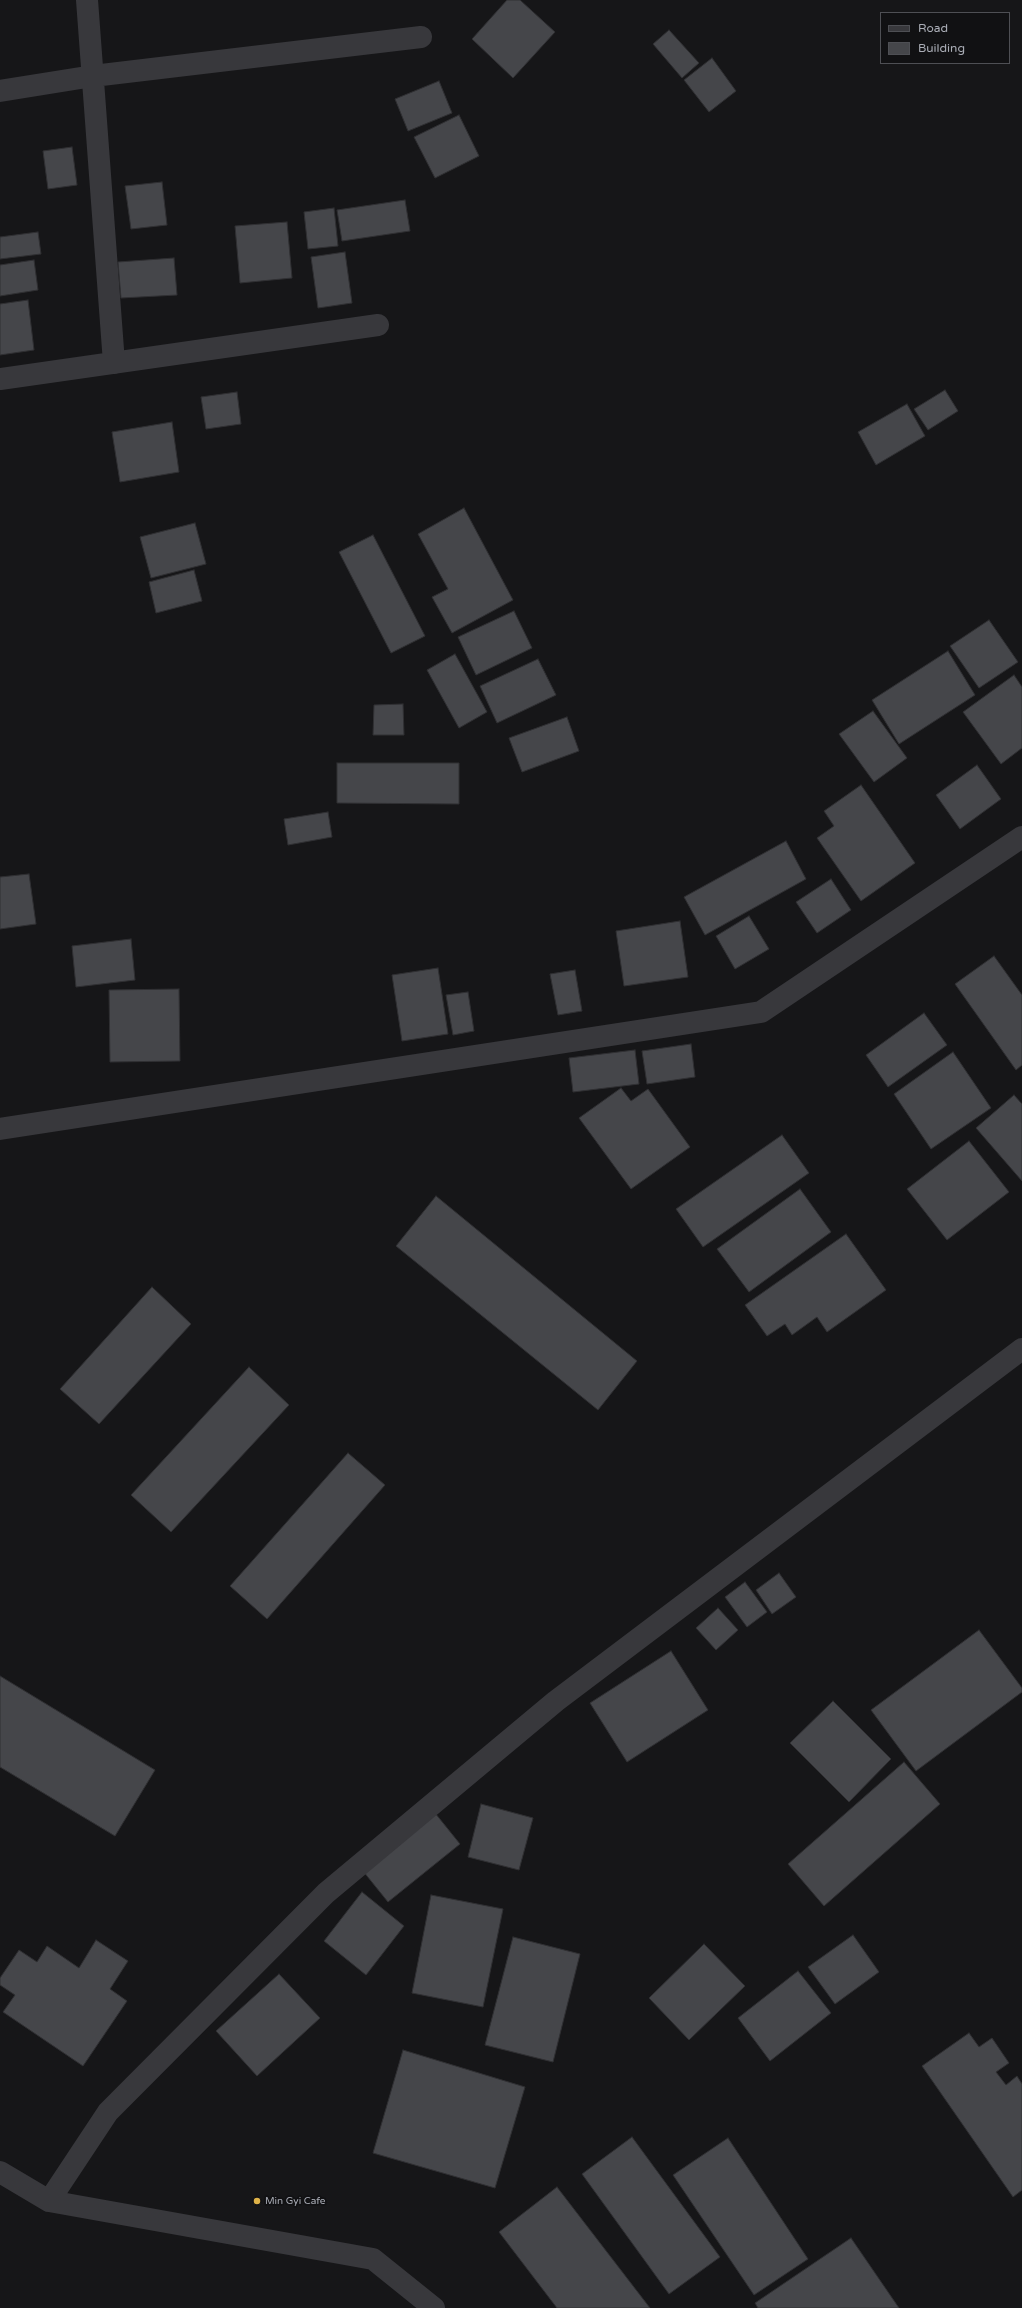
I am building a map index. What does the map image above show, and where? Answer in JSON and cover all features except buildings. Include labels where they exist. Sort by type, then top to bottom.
[{"type":"street","points":[[87,0],[114,363]]},
{"type":"street","points":[[0,91],[93,76],[421,37]]},
{"type":"street","points":[[0,379],[378,326]]},
{"type":"street","points":[[0,1129],[760,1012],[1022,837]]},
{"type":"street","points":[[49,2201],[108,2112],[326,1894],[556,1701],[1022,1349]]},
{"type":"street","points":[[0,2172],[49,2201],[373,2259],[434,2308]]},
{"type":"place","name":"Min Gyi Cafe","points":[[257,2201]]}]
